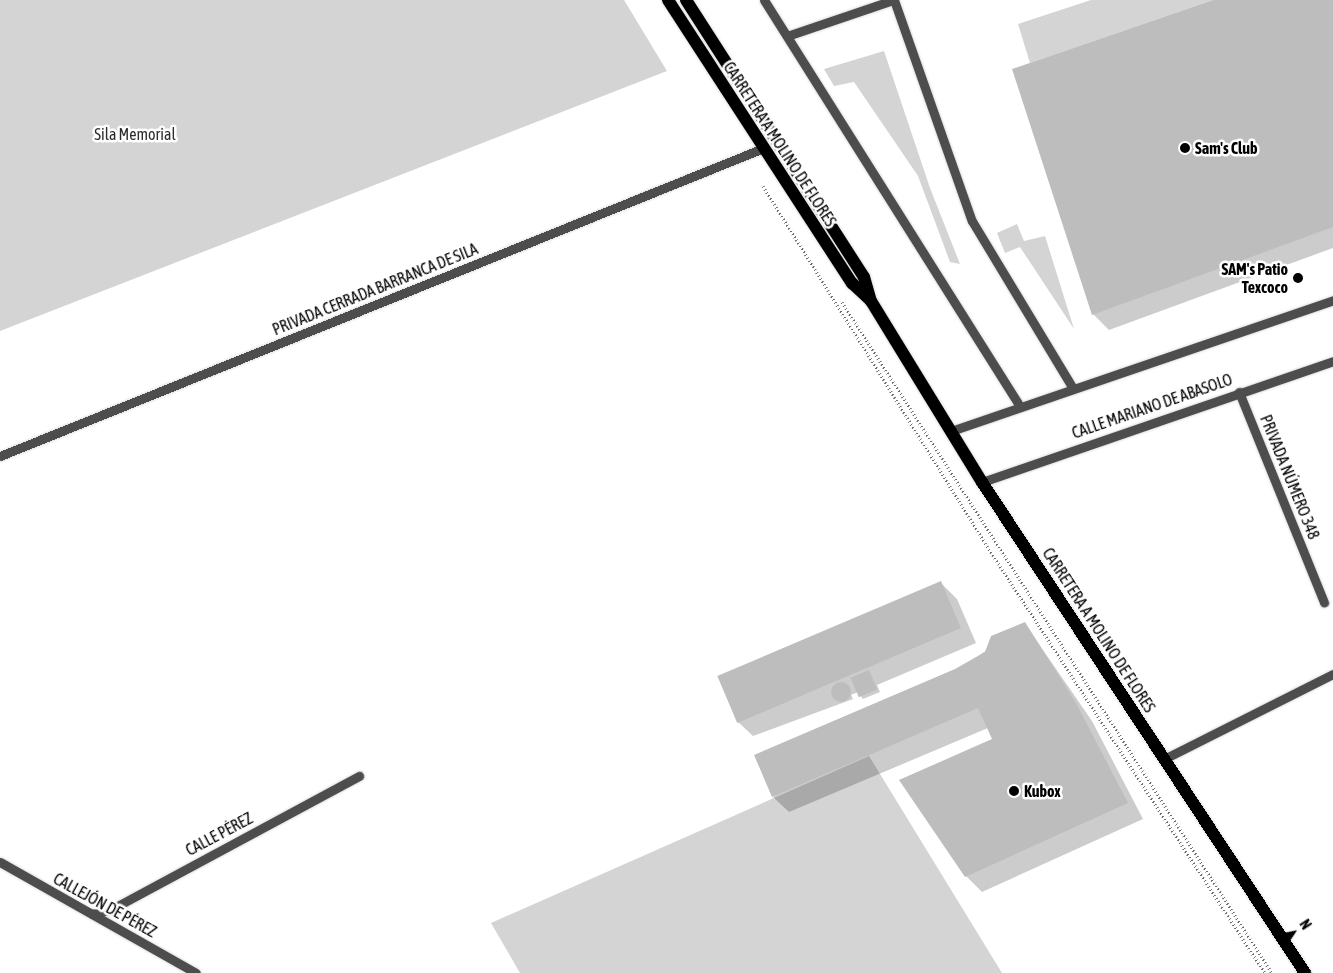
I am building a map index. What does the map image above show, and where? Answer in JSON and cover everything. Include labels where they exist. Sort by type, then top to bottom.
[{"type":"main road","name":"CARRETERA A MOLINO DE FLORES","points":[[668,0],[761,148],[852,283],[871,301],[982,482],[1305,973]]},
{"type":"main road","name":"CARRETERA A MOLINO DE FLORES","points":[[686,0],[864,276],[871,301]]},
{"type":"street","points":[[764,0],[1020,406]]},
{"type":"street","points":[[787,36],[894,0],[972,221],[1072,387]]},
{"type":"street","name":"PRIVADA CERRADA BARRANCA DE SILA","points":[[0,456],[747,156],[761,148]]},
{"type":"street","points":[[951,431],[1072,387],[1333,300]]},
{"type":"street","name":"CALLE MARIANO DE ABASOLO","points":[[982,482],[1333,360]]},
{"type":"street","name":"PRIVADA NÚMERO 348","points":[[1239,392],[1324,602]]},
{"type":"street","points":[[1164,759],[1333,674]]},
{"type":"street","name":"CALLE PÉREZ","points":[[92,914],[110,910],[359,776]]},
{"type":"street","name":"CALLEJÓN DE PÉREZ","points":[[0,862],[196,973]]},
{"type":"path","points":[[747,156],[990,551],[1265,973]]},
{"type":"path","points":[[747,156],[990,539],[1272,973]]},
{"type":"green space","name":"Sila Memorial","points":[[0,0],[624,0],[667,71],[0,331]]},
{"type":"green space","points":[[1091,0],[1213,0],[1030,63],[1018,24]]},
{"type":"green space","points":[[884,51],[930,188],[960,264],[950,262],[918,176],[854,82],[834,86],[824,69]]},
{"type":"green space","points":[[1017,224],[1024,241],[1045,236],[1074,329],[1020,247],[1005,253],[997,233]]},
{"type":"green space","points":[[869,756],[1002,973],[520,973],[491,923]]},
{"type":"building","name":"Sam's Club","points":[[1213,0],[1333,0],[1333,227],[1092,315],[1012,69]]},
{"type":"building","points":[[941,581],[961,628],[737,723],[717,676]]},
{"type":"building","points":[[1025,622],[1076,703],[1128,803],[965,877],[899,780],[992,739],[978,708],[772,797],[754,755],[955,669],[985,652],[991,636]]},
{"type":"building","points":[[869,670],[877,689],[859,697],[851,678]]},
{"type":"building","points":[[841,682],[848,685],[851,692],[848,699],[841,702],[834,699],[831,692],[834,685]]},
{"type":"place","name":"Sam's Club","points":[[1185,148]]},
{"type":"place","name":"SAM's Patio Texcoco","points":[[1298,278]]},
{"type":"place","name":"Kubox","points":[[1014,791]]}]
